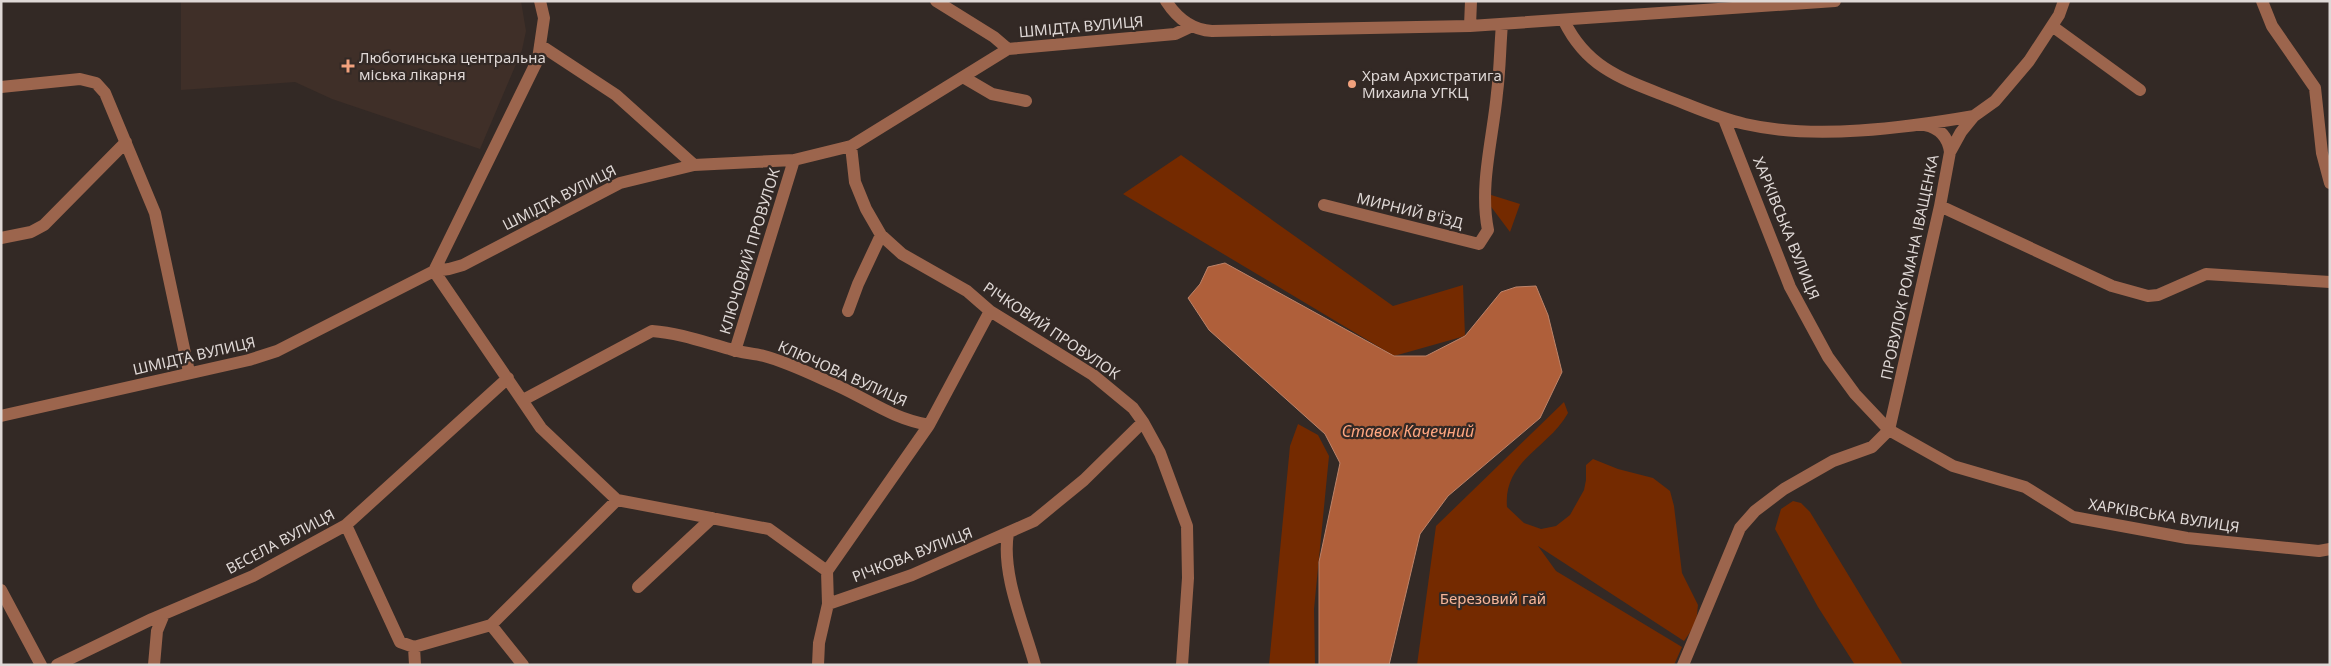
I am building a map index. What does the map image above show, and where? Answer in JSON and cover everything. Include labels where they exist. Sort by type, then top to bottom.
[{"type":"street","points":[[540,1],[544,18],[538,59],[434,271],[541,428],[617,500],[768,529],[827,571]]},
{"type":"street","points":[[936,1],[994,37],[1008,49]]},
{"type":"street","points":[[1166,1],[1178,17],[1192,26],[1212,31],[1470,26],[1835,1]]},
{"type":"street","points":[[1470,1],[1470,26]]},
{"type":"street","name":"ПРОВУЛОК РОМАНА ІВАЩЕНКА","points":[[1889,430],[1940,206],[1950,152],[1961,132],[1974,116],[1994,101],[2011,84],[2052,26],[2064,1]]},
{"type":"street","points":[[2262,1],[2272,26],[2315,88],[2322,153],[2330,184]]},
{"type":"street","points":[[1564,21],[1573,40],[1590,58],[1626,81],[1724,119],[1786,132],[1807,132],[1923,125],[1974,116]]},
{"type":"street","name":"МИРНИЙ В'ЇЗД","points":[[1324,205],[1479,244],[1488,230],[1484,211],[1485,188],[1498,92],[1502,24]]},
{"type":"street","name":"ШМІДТА ВУЛИЦЯ","points":[[1,416],[189,372],[250,360],[277,351],[434,271],[463,265],[620,183],[694,165],[794,160],[851,146],[1008,49],[1176,34],[1192,26]]},
{"type":"street","points":[[2052,26],[2140,90]]},
{"type":"street","points":[[540,45],[616,95],[694,165]]},
{"type":"street","points":[[963,77],[992,94],[1026,101]]},
{"type":"street","points":[[1,87],[80,79],[96,82],[105,93],[126,142],[139,179],[155,213],[189,372]]},
{"type":"street","name":"ХАРКІВСЬКА ВУЛИЦЯ","points":[[1724,119],[1790,287],[1828,357],[1855,394],[1889,430],[1953,466],[2026,487],[2073,517],[2187,538],[2319,551],[2330,549]]},
{"type":"street","points":[[1923,125],[1939,130],[1945,136],[1950,152]]},
{"type":"street","points":[[1,238],[31,232],[44,225],[126,142]]},
{"type":"street","name":"РІЧКОВИЙ ПРОВУЛОК","points":[[851,146],[855,182],[866,209],[881,235],[902,254],[967,292],[990,311],[1093,375],[1133,408],[1142,422],[1160,453],[1187,526],[1188,578],[1182,665]]},
{"type":"street","name":"КЛЮЧОВИЙ ПРОВУЛОК","points":[[735,351],[794,160]]},
{"type":"street","points":[[1940,206],[2112,286],[2148,296],[2158,295],[2206,274],[2330,282]]},
{"type":"street","points":[[848,311],[881,235]]},
{"type":"street","points":[[818,665],[819,643],[828,604],[827,571],[928,424],[990,311]]},
{"type":"street","name":"КЛЮЧОВА ВУЛИЦЯ","points":[[523,400],[652,331],[672,332],[735,351],[762,355],[784,362],[842,388],[888,413],[910,421],[928,424]]},
{"type":"street","name":"ВЕСЕЛА ВУЛИЦЯ","points":[[57,665],[164,614],[253,576],[346,526],[508,378]]},
{"type":"street","name":"РІЧКОВА ВУЛИЦЯ","points":[[828,604],[912,575],[1008,533],[1048,512],[1084,480],[1142,422]]},
{"type":"street","points":[[1683,665],[1740,528],[1755,511],[1784,488],[1833,461],[1872,447],[1889,430]]},
{"type":"street","points":[[346,526],[400,642],[414,646],[490,625],[617,500]]},
{"type":"street","points":[[638,587],[712,518]]},
{"type":"street","points":[[1008,533],[1005,550],[1008,572],[1035,665]]},
{"type":"street","points":[[1,590],[41,665]]},
{"type":"street","points":[[154,665],[157,631],[164,614]]},
{"type":"street","points":[[490,625],[523,665]]},
{"type":"street","points":[[414,646],[415,665]]},
{"type":"shaded area","name":"Люботинська центральна міська лікарня","points":[[181,1],[521,1],[526,31],[522,50],[480,149],[332,99],[295,82],[181,90]]},
{"type":"green space","points":[[1181,155],[1393,306],[1463,285],[1465,336],[1394,356],[1123,194]]},
{"type":"green space","points":[[1488,194],[1520,204],[1510,232],[1489,204]]},
{"type":"green space","name":"Березовий гай","points":[[1564,402],[1568,413],[1560,425],[1529,456],[1512,477],[1508,491],[1507,507],[1524,523],[1541,529],[1556,526],[1570,515],[1584,490],[1586,465],[1593,459],[1618,469],[1653,478],[1670,491],[1674,506],[1682,573],[1698,605],[1696,624],[1684,641],[1538,546],[1556,571],[1682,647],[1674,665],[1417,665],[1436,526]]},
{"type":"green space","points":[[1298,424],[1318,435],[1329,456],[1314,609],[1315,665],[1269,665],[1290,446]]},
{"type":"green space","points":[[1793,501],[1801,503],[1810,512],[1903,665],[1855,665],[1818,607],[1775,529],[1781,509]]},
{"type":"water","name":"Ставок Качечний","points":[[1225,263],[1394,356],[1426,356],[1465,336],[1501,292],[1516,287],[1536,286],[1548,315],[1562,372],[1540,418],[1448,496],[1420,534],[1389,665],[1319,665],[1319,562],[1340,463],[1325,434],[1209,330],[1188,298],[1200,284],[1208,267]]},
{"type":"place","name":"Люботинська центральна міська лікарня","points":[[348,66]]},
{"type":"place","name":"Храм Архистратига Михаила УГКЦ","points":[[1352,84]]}]
